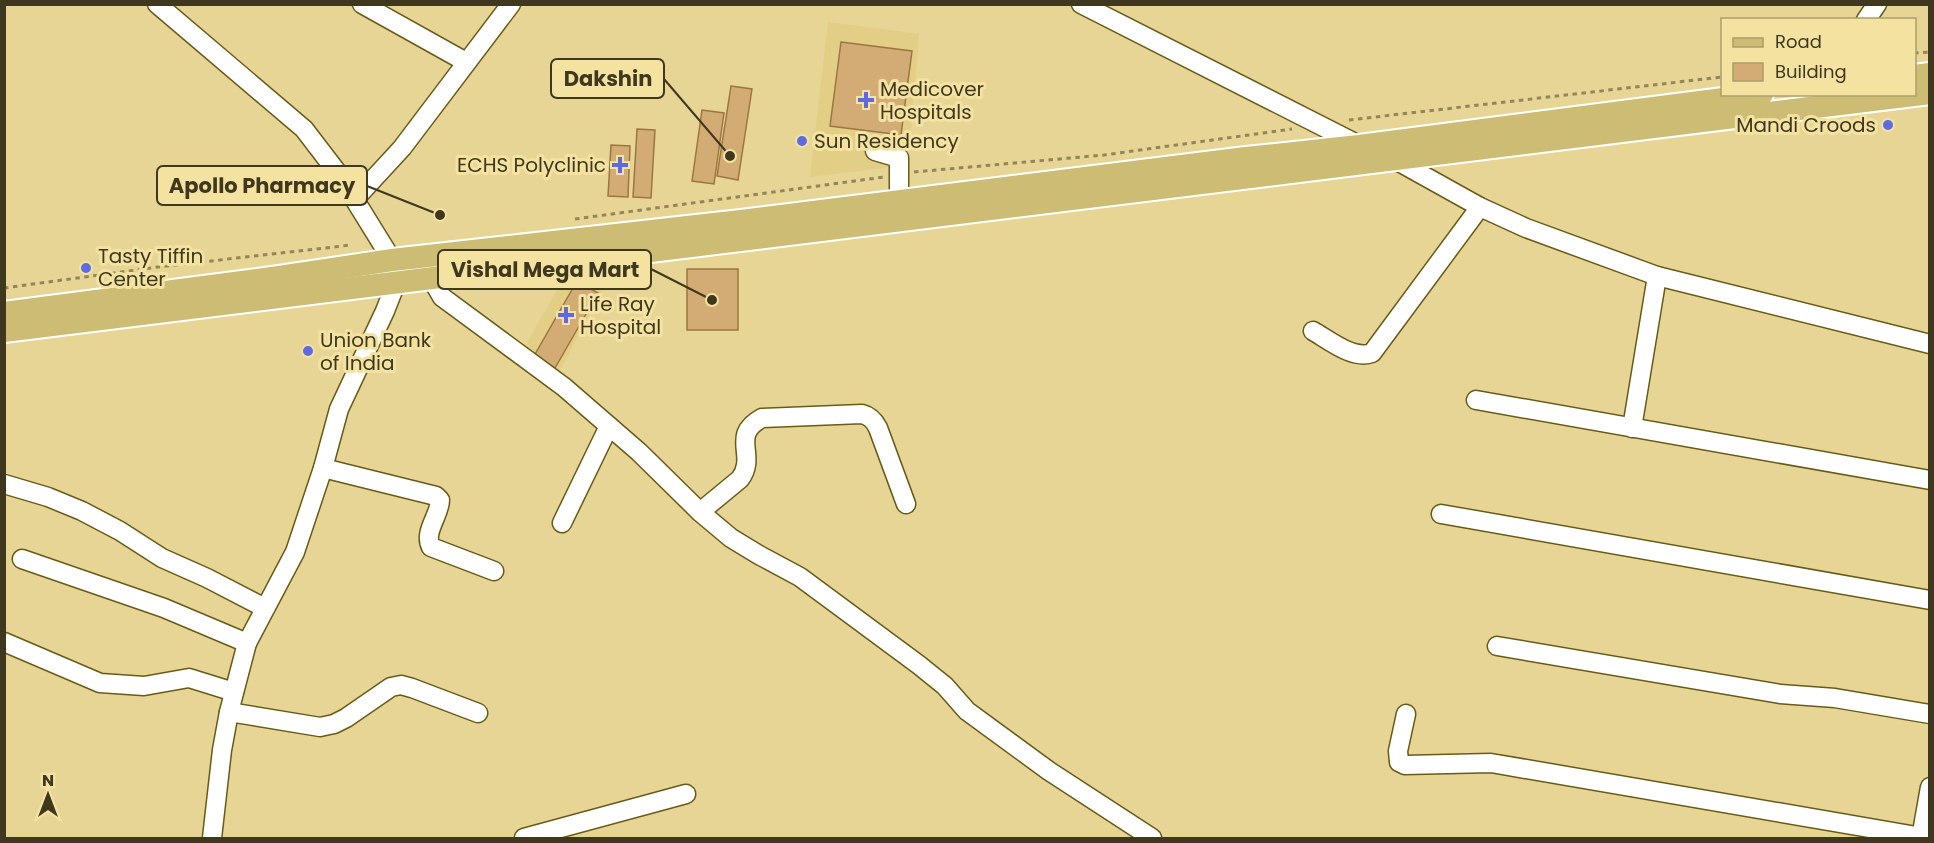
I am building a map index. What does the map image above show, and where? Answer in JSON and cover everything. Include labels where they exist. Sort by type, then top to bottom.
[{"type":"main road","points":[[4,313],[279,277],[387,251],[899,201],[1359,146],[1746,96]]},
{"type":"main road","points":[[4,330],[1905,96]]},
{"type":"street","points":[[157,4],[304,129],[340,176],[387,251],[396,282],[386,311],[339,409],[323,468],[295,552],[247,643],[229,712],[222,750],[212,838]]},
{"type":"street","points":[[362,4],[466,62]]},
{"type":"street","points":[[355,199],[402,148],[511,4]]},
{"type":"street","points":[[1081,4],[1102,9],[1359,146],[1395,159],[1479,207],[1526,228],[1657,276],[1929,344]]},
{"type":"street","points":[[1867,18],[1877,4]]},
{"type":"street","points":[[875,151],[899,158],[899,201]]},
{"type":"street","points":[[1313,331],[1356,355],[1364,356],[1372,353],[1479,207]]},
{"type":"street","points":[[1632,428],[1657,276]]},
{"type":"street","points":[[431,278],[442,297],[564,387],[639,452],[700,512],[731,538],[800,577],[919,665],[945,686],[967,711],[1049,771],[1152,838]]},
{"type":"street","points":[[1476,400],[1929,480]]},
{"type":"street","points":[[700,512],[740,479],[744,473],[747,464],[745,437],[752,423],[762,418],[862,414],[874,421],[878,428],[906,504]]},
{"type":"street","points":[[562,523],[609,426]]},
{"type":"street","points":[[323,468],[436,496],[440,500],[440,506],[429,536],[428,542],[431,547],[494,571]]},
{"type":"street","points":[[4,484],[48,497],[82,511],[120,531],[162,558],[265,608]]},
{"type":"street","points":[[1442,514],[1929,600]]},
{"type":"street","points":[[22,559],[164,608],[247,643]]},
{"type":"street","points":[[4,642],[100,683],[116,686],[144,686],[189,678],[234,693]]},
{"type":"street","points":[[1497,646],[1780,694],[1835,698],[1929,714]]},
{"type":"street","points":[[229,712],[320,727],[346,718],[391,687],[401,686],[478,713]]},
{"type":"street","points":[[1406,714],[1398,751],[1399,762],[1405,765],[1491,763],[1923,838],[1929,787]]},
{"type":"street","points":[[524,838],[686,794]]},
{"type":"path","points":[[567,220],[899,175],[1104,155],[1369,117],[1721,77]]},
{"type":"path","points":[[4,288],[158,267],[387,251]]},
{"type":"shaded area","name":"Medicover Hospitals","points":[[828,22],[919,34],[908,165],[810,177]]},
{"type":"shaded area","name":"Life Ray Hospital","points":[[611,274],[558,374],[523,350],[562,281]]},
{"type":"building","points":[[841,42],[912,51],[901,135],[830,126]]},
{"type":"building","points":[[731,86],[752,89],[738,180],[717,176]]},
{"type":"building","points":[[702,110],[724,113],[714,184],[692,181]]},
{"type":"building","points":[[637,129],[655,130],[651,198],[633,197]]},
{"type":"building","points":[[611,145],[630,146],[628,197],[608,196]]},
{"type":"building","points":[[687,269],[738,269],[738,330],[687,330]]},
{"type":"building","points":[[577,281],[598,293],[555,368],[534,356]]},
{"type":"place","name":"Medicover Hospitals","points":[[866,100]]},
{"type":"place","name":"Mandi Croods","points":[[1888,125]]},
{"type":"place","name":"Sun Residency","points":[[802,141]]},
{"type":"place","name":"Dakshin","points":[[730,156]]},
{"type":"place","name":"ECHS Polyclinic","points":[[620,165]]},
{"type":"place","name":"Apollo Pharmacy","points":[[440,215]]},
{"type":"place","name":"Tasty Tiffin Center","points":[[86,268]]},
{"type":"place","name":"Vishal Mega Mart","points":[[712,300]]},
{"type":"place","name":"Life Ray Hospital","points":[[566,315]]},
{"type":"place","name":"Union Bank of India","points":[[308,351]]}]
